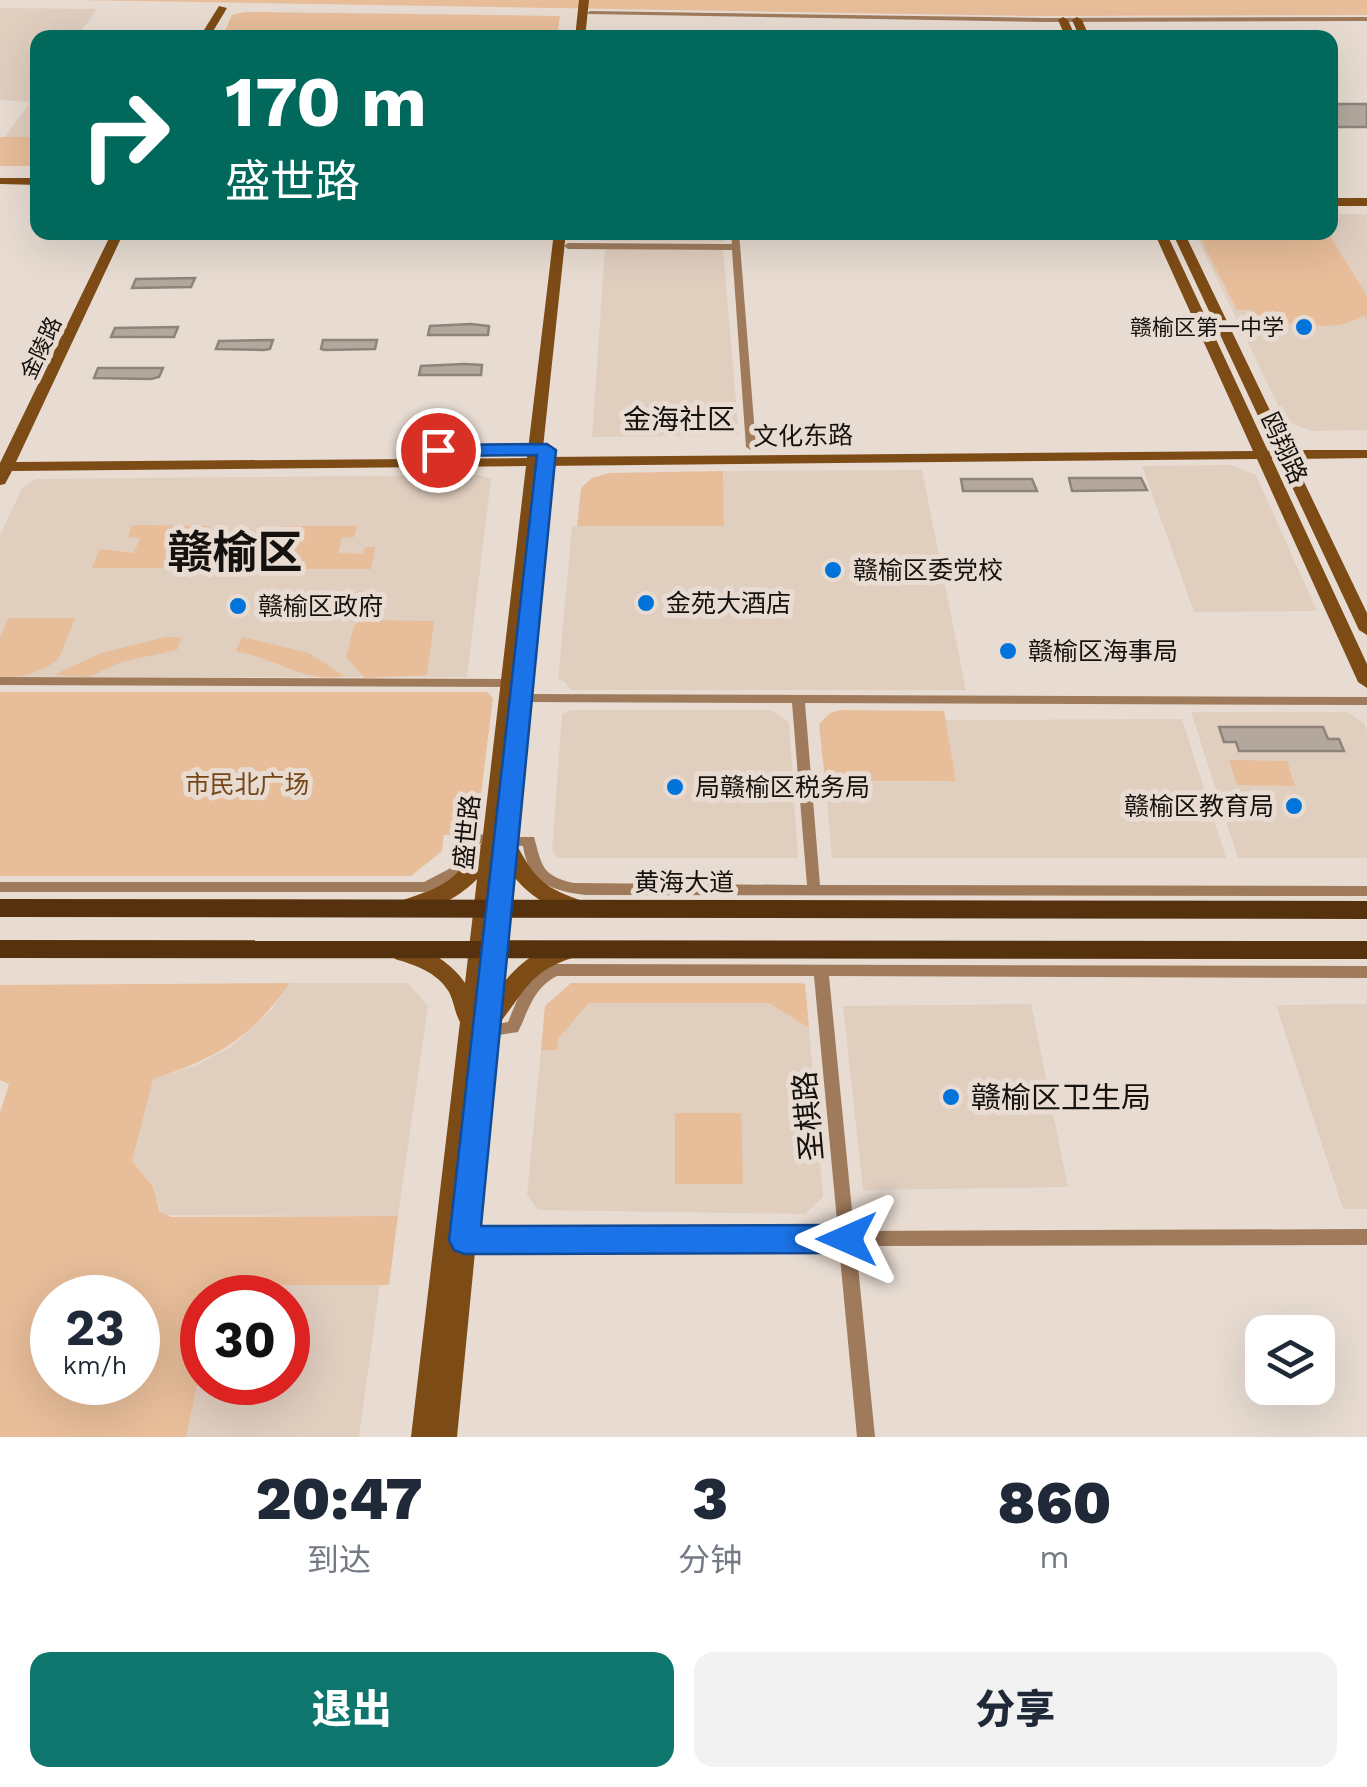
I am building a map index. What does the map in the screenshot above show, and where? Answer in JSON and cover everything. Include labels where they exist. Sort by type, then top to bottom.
[{"type":"main road","points":[[586,30],[588,0]]},
{"type":"main road","points":[[585,30],[588,0]]},
{"type":"main road","points":[[1063,20],[1067,30]]},
{"type":"main road","points":[[1077,20],[1081,30]]},
{"type":"main road","points":[[0,179],[30,180]]},
{"type":"main road","points":[[1338,199],[1367,200]]},
{"type":"main road","name":"金陵路","points":[[3,463],[106,240]]},
{"type":"main road","name":"金陵路","points":[[3,463],[114,240]]},
{"type":"main road","name":"盛世路","points":[[444,1437],[491,909],[502,839],[566,240]]},
{"type":"main road","name":"鸥翔路","points":[[1164,240],[1367,682]]},
{"type":"main road","name":"鸥翔路","points":[[1182,240],[1367,630]]},
{"type":"main road","name":"文化东路","points":[[1280,449],[1367,442]]},
{"type":"main road","name":"文化东路","points":[[541,456],[751,448],[1280,449],[1367,454]]},
{"type":"main road","name":"文化东路","points":[[3,463],[1260,449]]},
{"type":"main road","points":[[396,909],[455,889],[502,839],[514,864],[534,888],[584,909]]},
{"type":"main road","name":"黄海大道","points":[[0,908],[1367,910]]},
{"type":"main road","points":[[0,949],[796,950],[828,965],[1367,950]]},
{"type":"main road","points":[[387,949],[426,959],[446,972],[481,1029],[524,971],[548,958],[578,950]]},
{"type":"main road","name":"盛世路","points":[[424,1437],[481,1029]]},
{"type":"street","points":[[590,13],[1063,20],[1367,19]]},
{"type":"street","points":[[617,240],[736,247]]},
{"type":"street","points":[[736,240],[751,448]]},
{"type":"street","points":[[0,684],[516,689],[798,699],[1367,702]]},
{"type":"street","points":[[798,699],[813,891]]},
{"type":"street","points":[[0,887],[426,888],[454,874],[471,840],[502,839],[529,841],[534,868],[541,878],[558,888],[1367,890]]},
{"type":"street","points":[[783,910],[813,891]]},
{"type":"street","points":[[813,891],[849,910]]},
{"type":"street","points":[[796,950],[828,965]]},
{"type":"street","points":[[481,1029],[514,1028],[526,993],[534,982],[555,970],[828,965],[1367,972]]},
{"type":"street","name":"圣棋路","points":[[828,965],[847,1239],[866,1437]]},
{"type":"street","points":[[464,1240],[1367,1238]]},
{"type":"shaded area","points":[[0,8],[97,9],[82,30],[30,30],[30,102],[0,100]]},
{"type":"shaded area","points":[[30,102],[30,137],[5,137]]},
{"type":"shaded area","name":"赣榆区第一中学","points":[[1338,214],[1367,214],[1367,430],[1313,431],[1286,422],[1198,240],[1338,240]]},
{"type":"shaded area","points":[[725,240],[725,242],[599,241]]},
{"type":"shaded area","points":[[605,249],[723,250],[739,435],[592,437]]},
{"type":"shaded area","points":[[1231,465],[1256,475],[1317,611],[1194,612],[1142,466]]},
{"type":"shaded area","name":"赣榆区委党校","points":[[922,470],[966,690],[571,690],[558,680],[572,526],[724,526],[723,471]]},
{"type":"shaded area","name":"赣榆区政府","points":[[479,475],[491,479],[467,677],[0,677],[0,535],[22,488],[36,479]]},
{"type":"shaded area","name":"局赣榆区税务局","points":[[571,710],[771,710],[789,722],[798,858],[558,858],[552,851],[562,714]]},
{"type":"shaded area","name":"赣榆区教育局","points":[[1191,712],[1347,712],[1364,723],[1367,858],[1238,858]]},
{"type":"shaded area","points":[[1182,719],[1226,858],[832,858],[825,782],[956,781],[945,720]]},
{"type":"shaded area","points":[[290,983],[408,983],[428,1006],[398,1216],[162,1215],[153,1187],[132,1161],[152,1079],[195,1066],[232,1046],[271,1010]]},
{"type":"shaded area","points":[[589,1003],[769,1003],[809,1028],[823,1197],[805,1214],[538,1210],[527,1195],[541,1050],[557,1050],[558,1039]]},
{"type":"shaded area","name":"赣榆区卫生局","points":[[1031,1004],[1068,1187],[863,1190],[843,1006]]},
{"type":"shaded area","points":[[1367,1004],[1367,1209],[1343,1209],[1276,1005]]},
{"type":"shaded area","points":[[310,1284],[380,1284],[359,1437],[186,1437],[193,1405],[310,1405]]},
{"type":"green space","points":[[75,0],[1367,0],[1367,15],[1035,16]]},
{"type":"green space","points":[[245,12],[560,16],[558,30],[225,30],[232,15]]},
{"type":"green space","points":[[0,137],[30,137],[30,166],[0,166]]},
{"type":"green space","points":[[1202,240],[1332,240],[1367,296],[1367,320],[1364,315],[1337,325],[1256,320],[1251,310],[1237,310]]},
{"type":"green space","points":[[723,471],[724,526],[577,526],[581,488],[592,478],[609,473]]},
{"type":"green space","points":[[132,525],[211,528],[201,556],[184,559],[181,568],[92,568],[100,549],[134,553],[140,538],[128,537]]},
{"type":"green space","points":[[280,526],[357,526],[354,537],[342,538],[338,553],[363,554],[365,547],[375,547],[371,569],[283,569],[285,560],[270,560]]},
{"type":"green space","points":[[9,618],[75,618],[59,658],[31,674],[0,677],[0,638]]},
{"type":"green space","points":[[361,620],[434,621],[427,675],[365,678],[346,657],[354,626]]},
{"type":"green space","points":[[181,637],[177,650],[121,662],[89,677],[54,675],[101,653]]},
{"type":"green space","points":[[242,637],[309,653],[344,676],[318,677],[239,652],[236,650]]},
{"type":"green space","name":"市民北广场","points":[[0,692],[487,692],[493,698],[476,834],[444,835],[442,851],[411,876],[0,876]]},
{"type":"green space","points":[[944,711],[956,781],[825,781],[819,724],[830,713]]},
{"type":"green space","points":[[1229,760],[1287,761],[1295,786],[1237,785]]},
{"type":"green space","points":[[290,983],[261,1018],[231,1044],[196,1063],[153,1079],[132,1161],[153,1187],[160,1212],[171,1217],[398,1216],[389,1285],[310,1285],[310,1275],[180,1275],[180,1405],[193,1405],[186,1437],[0,1437],[0,1113],[9,1084],[0,1080],[0,985]]},
{"type":"green space","points":[[571,983],[805,984],[809,1028],[769,1003],[589,1003],[558,1039],[557,1050],[541,1050],[545,1006]]},
{"type":"green space","points":[[675,1113],[741,1113],[743,1184],[675,1184]]},
{"type":"building","points":[[1338,104],[1367,104],[1367,127],[1338,127]]},
{"type":"building","points":[[195,278],[191,287],[132,288],[136,279]]},
{"type":"building","points":[[430,326],[489,326],[488,335],[428,335]]},
{"type":"building","points":[[178,327],[174,337],[111,337],[115,328]]},
{"type":"building","points":[[273,340],[270,349],[264,350],[216,349],[219,341]]},
{"type":"building","points":[[323,340],[377,340],[375,349],[324,350]]},
{"type":"building","points":[[482,365],[481,375],[419,375],[421,366]]},
{"type":"building","points":[[98,368],[163,368],[159,377],[151,379],[94,378]]},
{"type":"building","points":[[1069,478],[1141,478],[1147,490],[1072,491]]},
{"type":"building","points":[[961,479],[1032,479],[1037,491],[963,491]]},
{"type":"building","points":[[1219,727],[1323,727],[1328,739],[1339,739],[1344,751],[1239,751],[1236,742],[1224,742]]},
{"type":"place","name":"赣榆区第一中学","points":[[1304,327]]},
{"type":"place","name":"赣榆区委党校","points":[[833,570]]},
{"type":"place","name":"金苑大酒店","points":[[646,603]]},
{"type":"place","name":"赣榆区政府","points":[[238,606]]},
{"type":"place","name":"赣榆区海事局","points":[[1008,651]]},
{"type":"place","name":"局赣榆区税务局","points":[[675,787]]},
{"type":"place","name":"赣榆区教育局","points":[[1294,806]]},
{"type":"place","name":"赣榆区卫生局","points":[[951,1097]]},
{"type":"district","name":"金海社区","points":[[679,419]]},
{"type":"district","name":"赣榆区","points":[[235,552]]},
{"type":"route","points":[[438,450],[547,450],[464,1240],[847,1239]]}]
